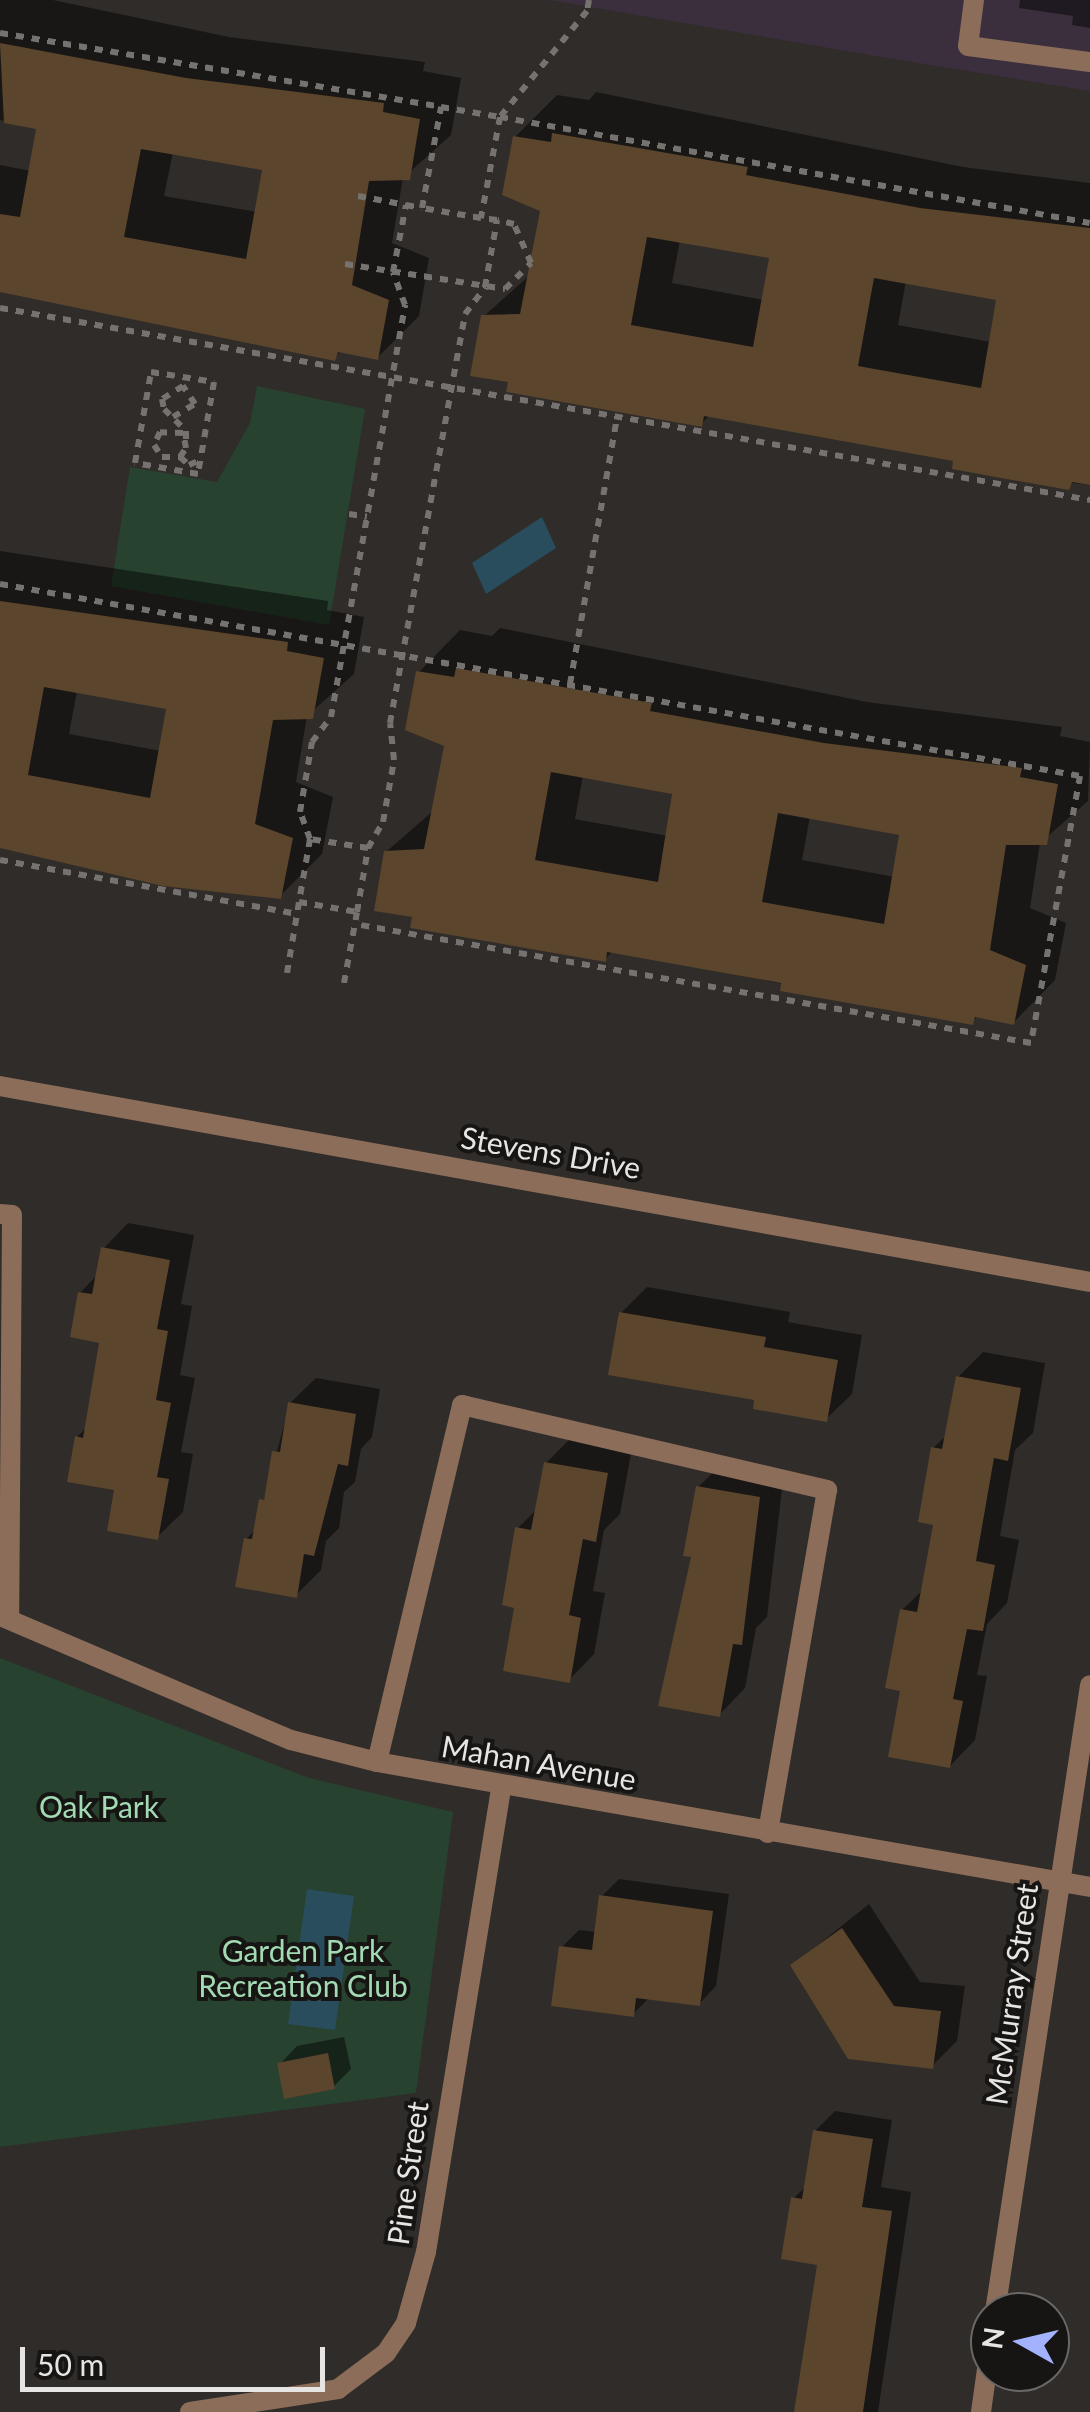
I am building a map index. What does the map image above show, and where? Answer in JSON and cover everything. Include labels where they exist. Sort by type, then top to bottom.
[{"type":"street","points":[[974,0],[968,46],[1090,62]]},
{"type":"street","name":"Stevens Drive","points":[[0,1086],[1090,1282]]},
{"type":"street","points":[[0,1214],[12,1215],[5,1618]]},
{"type":"street","points":[[377,1762],[462,1405],[827,1490],[768,1834]]},
{"type":"street","name":"Mahan Avenue","points":[[5,1618],[291,1740],[377,1762],[501,1788],[1090,1886]]},
{"type":"street","name":"McMurray Street","points":[[998,2292],[1090,1684]]},
{"type":"street","name":"Pine Street","points":[[190,2412],[338,2388],[364,2373],[406,2323],[426,2252],[501,1788]]},
{"type":"path","points":[[480,218],[500,117],[589,0]]},
{"type":"path","points":[[0,33],[500,117],[1090,223]]},
{"type":"path","points":[[422,208],[441,108]]},
{"type":"path","points":[[345,264],[505,289],[530,262],[514,224],[358,196]]},
{"type":"path","points":[[287,972],[310,838],[300,812],[312,742],[331,718],[405,305],[394,272],[406,205]]},
{"type":"path","points":[[344,983],[368,848],[386,807],[402,654],[465,314],[485,286],[497,220]]},
{"type":"path","points":[[0,308],[1090,500]]},
{"type":"path","points":[[151,372],[214,382],[200,460],[198,474],[135,463],[151,372]]},
{"type":"path","points":[[180,457],[186,444],[162,398],[184,377]]},
{"type":"path","points":[[172,388],[190,390],[194,404],[174,417]]},
{"type":"path","points":[[570,684],[617,417]]},
{"type":"path","points":[[186,444],[174,428],[156,438],[162,458],[180,457],[189,465],[200,460]]},
{"type":"path","points":[[349,514],[367,517]]},
{"type":"path","points":[[0,584],[1080,776],[1031,1043],[354,924]]},
{"type":"path","points":[[310,838],[368,848]]},
{"type":"path","points":[[0,860],[297,914]]},
{"type":"path","points":[[299,902],[357,912]]},
{"type":"shaded area","points":[[550,0],[1090,0],[1090,91],[876,56]]},
{"type":"green space","points":[[257,386],[365,409],[329,625],[111,586],[130,467],[217,482],[250,423]]},
{"type":"green space","points":[[0,1658],[309,1778],[453,1812],[416,2093],[0,2147]]},
{"type":"water","points":[[542,517],[556,548],[486,594],[472,563]]},
{"type":"water","points":[[307,1889],[354,1896],[335,2030],[288,2024]]},
{"type":"building","points":[[0,43],[186,78],[384,103],[383,112],[420,119],[410,180],[369,181],[352,285],[389,300],[378,360],[338,352],[335,361],[0,292],[0,214],[20,217],[36,129],[4,123]],"holes":[[[141,149],[262,170],[246,259],[124,237]]]},
{"type":"building","points":[[552,133],[748,167],[746,175],[920,208],[1090,228],[1090,485],[1072,482],[1069,490],[990,476],[952,469],[953,461],[704,416],[702,427],[506,392],[508,382],[470,376],[481,315],[520,314],[540,211],[502,195],[513,136],[551,142]],"holes":[[[647,237],[769,258],[753,347],[631,325]],[[874,278],[996,300],[981,388],[858,366]]]},
{"type":"building","points":[[0,601],[288,642],[287,651],[324,658],[313,719],[273,720],[255,824],[293,838],[281,899],[163,886],[0,848]],"holes":[[[44,687],[166,709],[150,798],[28,775]]]},
{"type":"building","points":[[456,668],[652,703],[650,711],[824,743],[1022,768],[1020,777],[1058,784],[1047,845],[1006,845],[990,950],[1026,965],[1014,1025],[975,1017],[973,1025],[780,991],[781,983],[607,952],[606,962],[410,928],[412,917],[374,911],[384,851],[424,849],[444,746],[405,730],[416,671],[454,677]],"holes":[[[551,772],[672,794],[658,882],[535,860]],[[778,813],[899,835],[884,924],[762,902]]]},
{"type":"building","points":[[101,1247],[170,1260],[157,1329],[168,1331],[156,1400],[171,1403],[157,1477],[169,1479],[158,1540],[107,1531],[114,1490],[67,1482],[75,1436],[83,1438],[99,1343],[70,1337],[78,1292],[92,1294]]},
{"type":"building","points":[[619,1312],[766,1337],[764,1347],[838,1360],[827,1422],[753,1409],[754,1400],[608,1375]]},
{"type":"building","points":[[956,1376],[1021,1388],[1008,1461],[994,1458],[976,1561],[995,1565],[983,1631],[967,1629],[953,1699],[963,1701],[950,1768],[888,1757],[900,1691],[885,1688],[900,1609],[917,1612],[933,1525],[918,1522],[931,1447],[942,1449]]},
{"type":"building","points":[[288,1402],[356,1414],[348,1466],[338,1464],[314,1556],[304,1554],[297,1598],[235,1587],[244,1538],[252,1539],[259,1499],[264,1500],[272,1451],[280,1452]]},
{"type":"building","points":[[544,1462],[608,1473],[596,1542],[583,1539],[569,1615],[581,1618],[570,1683],[503,1671],[514,1608],[502,1605],[515,1527],[531,1530]]},
{"type":"building","points":[[696,1486],[760,1497],[742,1645],[733,1644],[720,1717],[658,1706],[691,1557],[683,1556]]},
{"type":"building","points":[[599,1895],[713,1911],[700,2006],[636,1998],[634,2017],[551,2006],[559,1946],[592,1950]]},
{"type":"building","points":[[842,1928],[894,2006],[941,2011],[933,2069],[848,2059],[790,1965]]},
{"type":"building","points":[[328,2053],[335,2089],[284,2099],[277,2063]]},
{"type":"building","points":[[813,2130],[873,2139],[862,2207],[892,2211],[863,2412],[794,2412],[817,2265],[781,2259],[791,2197],[802,2199]]},
{"type":"park label","name":"Oak Park","points":[[99,1806]]},
{"type":"park label","name":"Garden Park Recreation Club","points":[[303,1967]]}]
